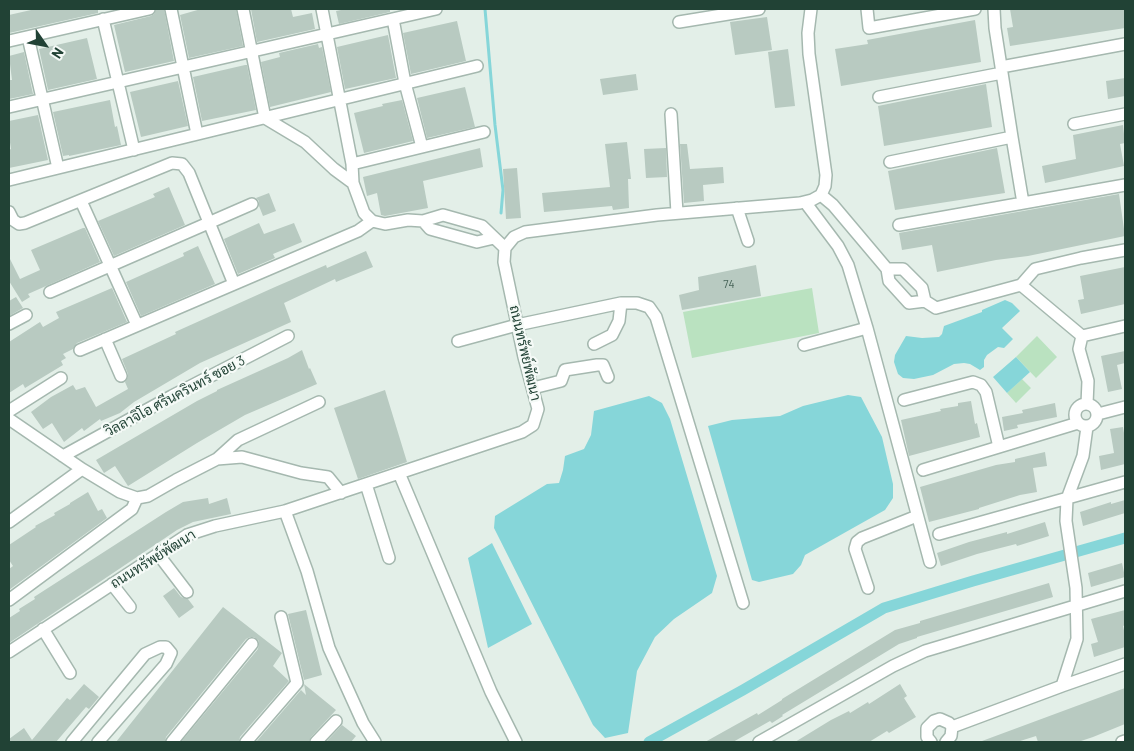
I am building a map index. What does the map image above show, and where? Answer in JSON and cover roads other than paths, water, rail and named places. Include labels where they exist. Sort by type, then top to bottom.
[{"type":"street","points":[[9,42],[149,9]]},
{"type":"street","points":[[171,9],[197,134]]},
{"type":"street","points":[[242,9],[265,118],[305,142],[334,169],[353,183]]},
{"type":"street","points":[[322,9],[352,164],[353,183],[364,213],[372,221],[385,224],[408,220],[424,221],[443,215],[482,226],[504,248],[514,237],[525,232],[677,213],[805,202],[821,195],[825,186],[826,175],[809,54],[808,33],[811,9]]},
{"type":"street","points":[[9,107],[327,34],[394,15],[436,9]]},
{"type":"street","points":[[679,22],[759,9]]},
{"type":"street","points":[[867,9],[870,28],[936,12],[975,9]]},
{"type":"street","points":[[994,9],[995,28],[1023,203]]},
{"type":"street","points":[[394,15],[405,83],[422,147]]},
{"type":"street","points":[[103,19],[134,150]]},
{"type":"street","points":[[28,37],[58,168]]},
{"type":"street","points":[[879,97],[1125,44]]},
{"type":"street","points":[[9,180],[477,66]]},
{"type":"street","points":[[671,114],[677,213]]},
{"type":"street","points":[[1074,124],[1125,114]]},
{"type":"street","points":[[352,164],[484,132]]},
{"type":"street","points":[[890,162],[1012,137]]},
{"type":"street","points":[[9,212],[13,220],[19,224],[25,224],[177,162],[186,168],[234,284]]},
{"type":"street","points":[[898,225],[1125,185]]},
{"type":"street","points":[[821,195],[832,204],[887,269],[888,282],[909,303],[925,301],[936,308],[1021,285],[1035,269],[1125,250]]},
{"type":"street","points":[[81,201],[137,326]]},
{"type":"street","points":[[805,202],[838,246],[848,265],[867,328],[930,562]]},
{"type":"street","points":[[50,292],[252,204]]},
{"type":"street","points":[[737,208],[748,241]]},
{"type":"street","points":[[80,350],[358,231],[372,221]]},
{"type":"street","points":[[424,221],[430,229],[477,242],[494,238]]},
{"type":"street","name":"ถนนทรัพย์พัฒนา","points":[[9,652],[187,535],[198,530],[285,511],[522,432],[534,425],[538,409],[517,325],[504,262],[504,248]]},
{"type":"street","points":[[887,269],[903,269],[922,288],[925,301]]},
{"type":"street","points":[[1021,285],[1082,336]]},
{"type":"street","points":[[594,344],[612,335],[619,322],[621,303]]},
{"type":"street","points":[[458,341],[517,325],[621,303],[637,303],[649,307],[656,317],[743,603]]},
{"type":"street","points":[[9,324],[26,315]]},
{"type":"street","points":[[1082,336],[1125,326]]},
{"type":"street","points":[[804,345],[867,328]]},
{"type":"street","name":"วิลลาจิโอ ศรีนครินทร์ ซอย 3","points":[[63,456],[172,396],[288,336]]},
{"type":"street","points":[[1082,336],[1080,349],[1088,382],[1087,404]]},
{"type":"street","points":[[105,339],[121,376]]},
{"type":"street","points":[[533,388],[561,380],[565,370],[589,366],[603,364],[608,377]]},
{"type":"street","points":[[9,410],[61,378]]},
{"type":"street","points":[[904,400],[973,382],[981,385],[986,392],[999,447]]},
{"type":"street","points":[[9,419],[82,469],[120,492],[137,498],[148,496],[217,458],[238,440],[320,402]]},
{"type":"street","points":[[923,470],[1082,425],[1092,426],[1098,414],[1095,408],[1087,404],[1080,406],[1075,412],[1076,420],[1082,425],[1083,456],[1067,499],[1067,528],[1076,588],[1077,639],[1062,686]]},
{"type":"street","points":[[1098,414],[1125,406]]},
{"type":"street","points":[[217,458],[242,457],[301,473],[328,477],[341,493]]},
{"type":"street","points":[[9,522],[82,469]]},
{"type":"street","points":[[399,473],[491,692],[516,742]]},
{"type":"street","points":[[939,534],[1125,482]]},
{"type":"street","points":[[366,484],[389,558]]},
{"type":"street","points":[[9,600],[132,509],[137,498]]},
{"type":"street","points":[[285,511],[307,570],[329,648],[363,723],[375,742]]},
{"type":"street","points":[[868,588],[855,549],[857,542],[862,538],[917,516]]},
{"type":"street","points":[[158,554],[188,592]]},
{"type":"street","points":[[112,584],[130,607]]},
{"type":"street","points":[[759,742],[893,666],[925,651],[1125,591]]},
{"type":"street","points":[[246,742],[297,683],[281,617]]},
{"type":"street","points":[[43,629],[70,673]]},
{"type":"street","points":[[172,742],[252,644]]},
{"type":"street","points":[[72,742],[145,654],[160,647],[166,647],[171,653],[166,664],[98,742]]},
{"type":"street","points":[[952,727],[1125,664]]},
{"type":"street","points":[[925,741],[927,728],[934,720],[945,721],[952,727]]},
{"type":"street","points":[[316,742],[336,721]]},
{"type":"street","points":[[946,742],[951,736],[952,727]]},
{"type":"water","points":[[1005,300],[1012,303],[1020,311],[1002,328],[1013,339],[1004,348],[998,347],[987,355],[984,360],[984,367],[980,370],[964,363],[954,364],[933,375],[914,379],[903,378],[898,374],[894,362],[895,355],[906,336],[922,338],[939,337],[944,326],[982,312],[982,310]]},
{"type":"water","points":[[1016,357],[1030,372],[1007,393],[993,377]]},
{"type":"water","points":[[848,395],[861,397],[882,437],[893,484],[893,498],[885,510],[805,555],[801,565],[793,574],[759,582],[752,580],[708,426],[732,420],[780,416],[803,406]]},
{"type":"water","points":[[649,396],[662,403],[670,419],[717,576],[712,593],[674,619],[655,637],[637,671],[628,733],[605,738],[593,725],[494,528],[495,516],[547,484],[559,483],[565,456],[584,449],[591,435],[594,411]]},
{"type":"water","points":[[492,543],[532,624],[488,648],[468,558]]},
{"type":"waterway","points":[[485,9],[495,125],[503,190],[501,213]]},
{"type":"waterway","points":[[649,742],[884,608],[1125,538]]}]
